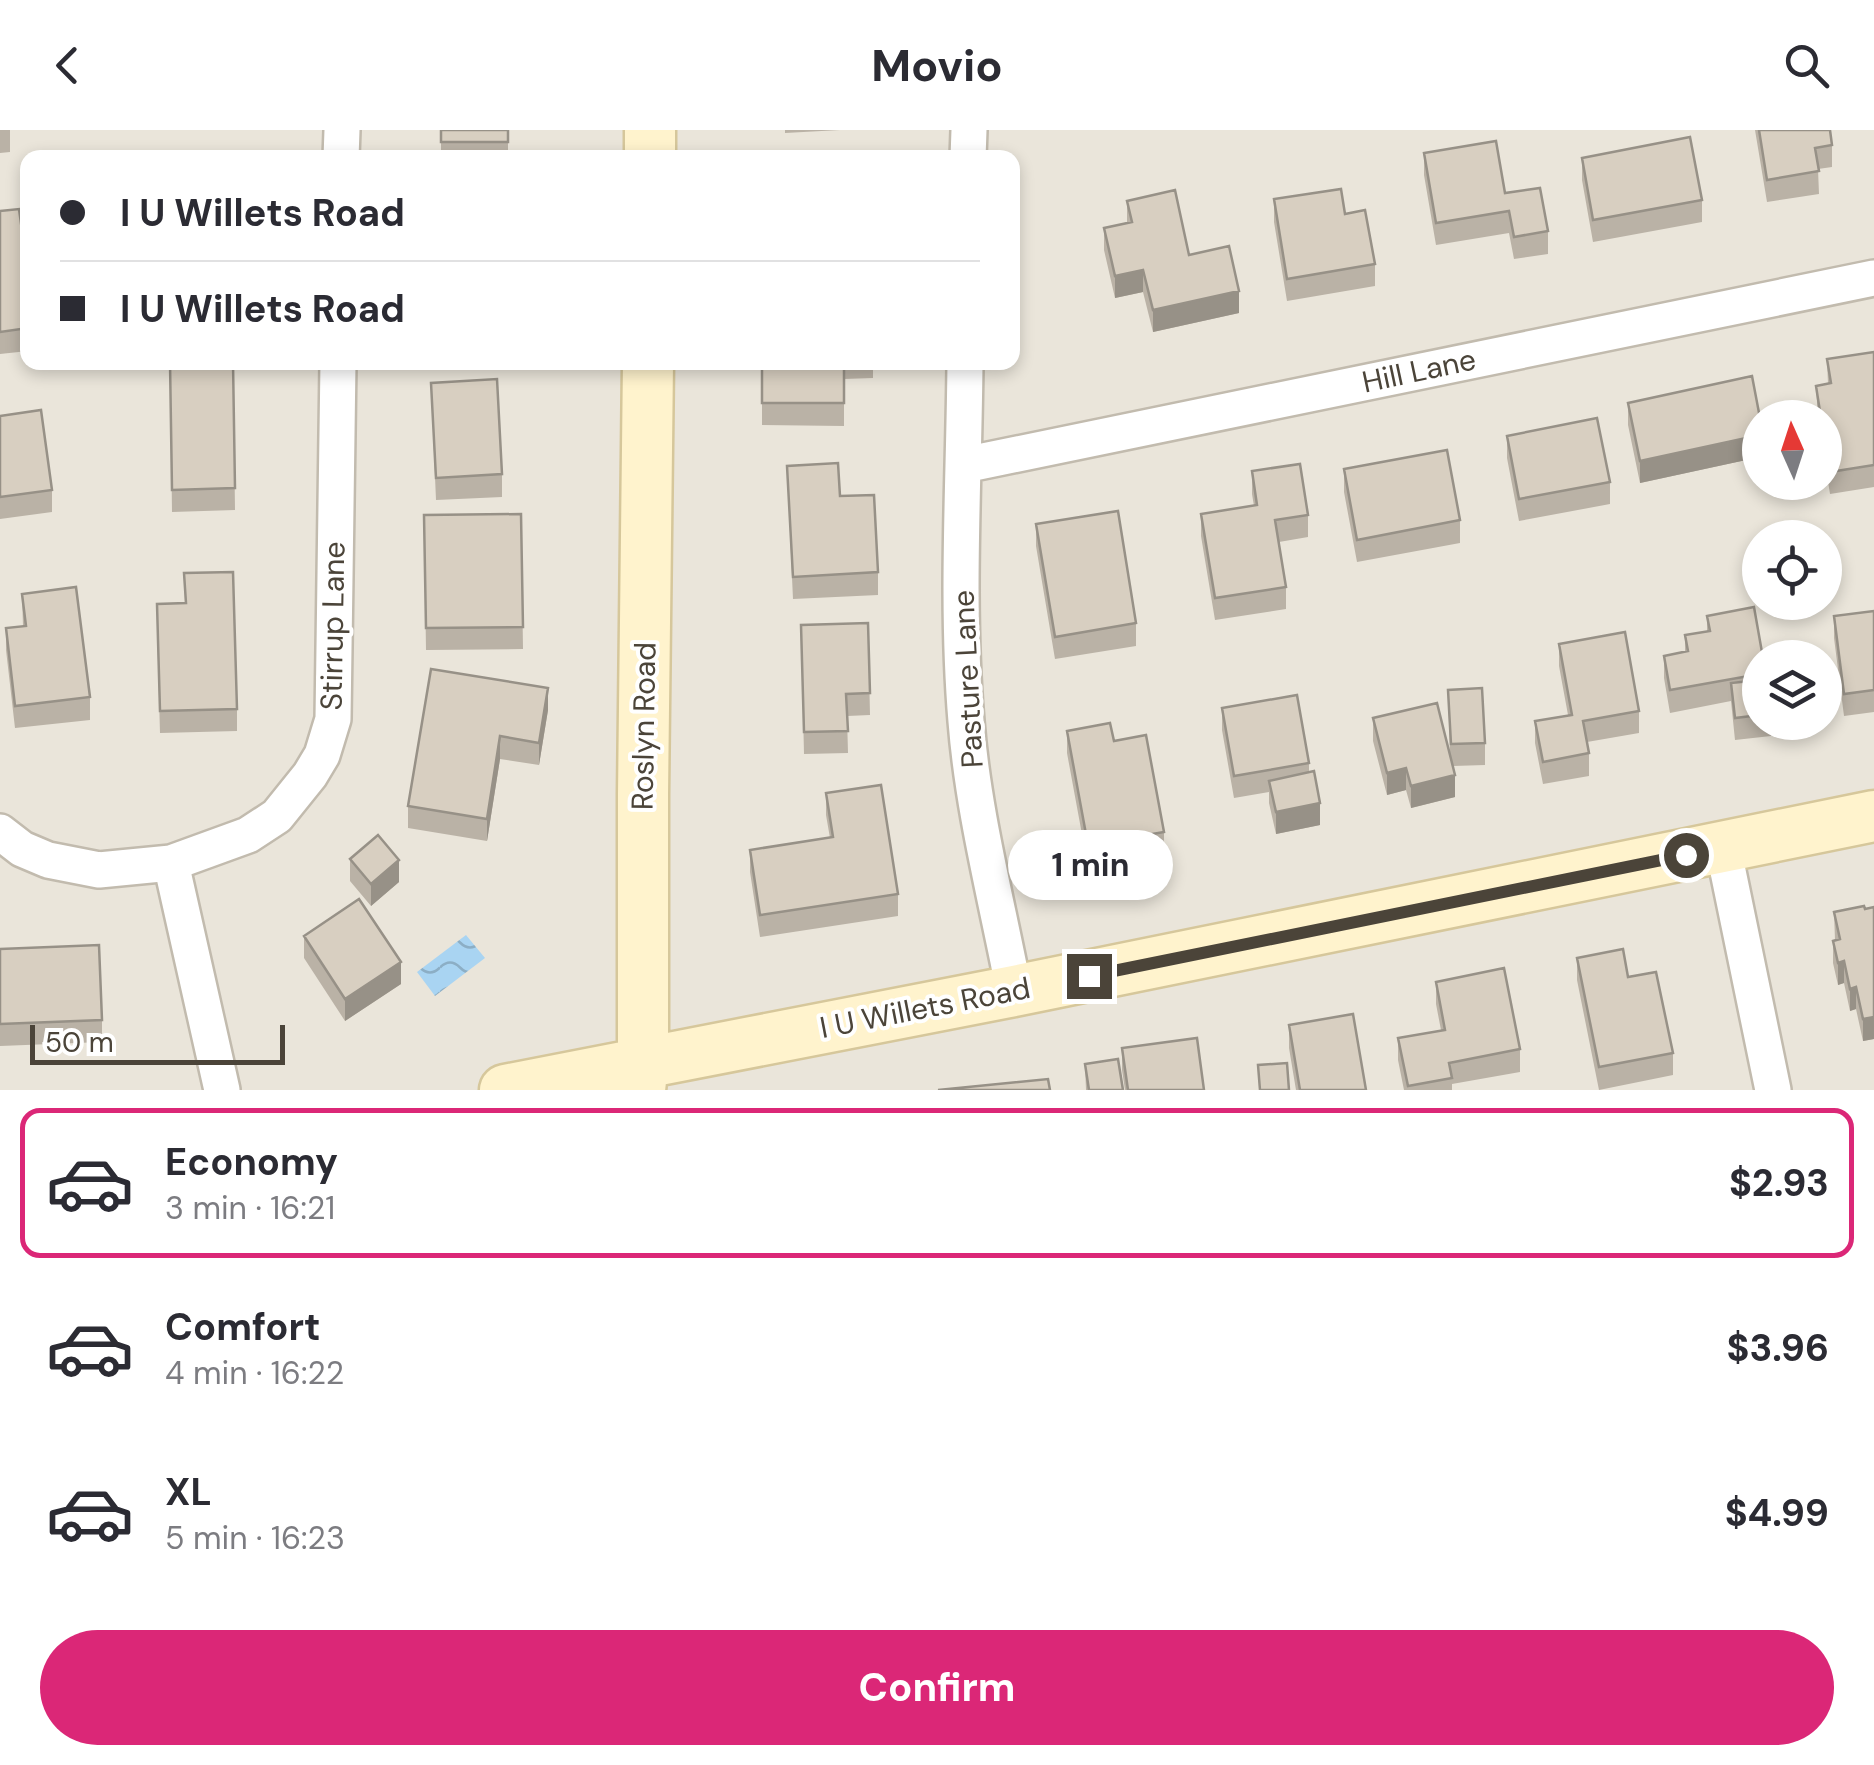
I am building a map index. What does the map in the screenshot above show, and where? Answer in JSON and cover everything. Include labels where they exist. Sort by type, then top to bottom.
[{"type":"main road","name":"Roslyn Road","points":[[642,1076],[648,370]]},
{"type":"main road","name":"I U Willets Road","points":[[506,1090],[642,1076],[1014,991],[1874,816]]},
{"type":"street","name":"Hill Lane","points":[[964,465],[1874,278]]},
{"type":"street","name":"Stirrup Lane","points":[[0,832],[22,849],[48,860],[100,870],[171,863],[248,834],[277,816],[310,775],[322,755],[333,719],[338,370]]},
{"type":"street","name":"Pasture Lane","points":[[966,370],[962,629],[966,722],[976,796],[1014,991]]},
{"type":"street","points":[[1723,847],[1773,1090]]},
{"type":"street","points":[[171,863],[222,1090]]},
{"type":"shaded area","points":[[0,130],[1874,130],[1874,1090],[0,1090]]},
{"type":"water","points":[[466,935],[485,958],[435,996],[417,972]]},
{"type":"building","points":[[441,130],[508,130],[508,142],[441,142]]},
{"type":"building","points":[[1759,130],[1830,130],[1832,145],[1815,148],[1819,171],[1767,180]]},
{"type":"building","points":[[1690,137],[1702,200],[1593,220],[1582,158]]},
{"type":"building","points":[[1496,141],[1505,193],[1540,188],[1548,231],[1514,237],[1509,211],[1436,223],[1424,153]]},
{"type":"building","points":[[1341,189],[1345,214],[1365,210],[1375,264],[1287,279],[1274,199]]},
{"type":"building","points":[[1175,190],[1189,255],[1229,246],[1239,291],[1153,310],[1143,270],[1115,276],[1104,228],[1132,222],[1127,201]]},
{"type":"building","points":[[19,209],[20,329],[0,332],[0,211]]},
{"type":"building","points":[[1874,352],[1874,465],[1842,470],[1842,400],[1818,400],[1816,386],[1831,383],[1827,359]]},
{"type":"building","points":[[170,370],[233,370],[235,488],[172,490]]},
{"type":"building","points":[[762,370],[844,370],[844,403],[762,403]]},
{"type":"building","points":[[1752,376],[1757,400],[1742,400],[1742,439],[1640,461],[1628,403]]},
{"type":"building","points":[[497,379],[502,474],[436,478],[431,383]]},
{"type":"building","points":[[41,410],[52,490],[0,497],[0,416]]},
{"type":"building","points":[[1597,418],[1610,482],[1519,499],[1507,436]]},
{"type":"building","points":[[1447,450],[1460,520],[1357,540],[1344,469]]},
{"type":"building","points":[[838,463],[840,496],[874,495],[878,572],[793,577],[787,466]]},
{"type":"building","points":[[1300,464],[1308,515],[1275,520],[1286,587],[1215,598],[1201,514],[1257,505],[1252,471]]},
{"type":"building","points":[[1118,511],[1136,623],[1055,637],[1036,524]]},
{"type":"building","points":[[521,514],[523,627],[426,628],[424,515]]},
{"type":"building","points":[[233,572],[237,709],[160,711],[157,604],[186,603],[184,573]]},
{"type":"building","points":[[76,587],[90,697],[15,706],[6,628],[26,626],[22,594]]},
{"type":"building","points":[[1742,609],[1742,620],[1756,620],[1760,640],[1742,640],[1742,677],[1670,690],[1664,656],[1688,651],[1685,635],[1710,631],[1707,616]]},
{"type":"building","points":[[1874,611],[1874,690],[1844,694],[1842,640],[1837,640],[1835,620],[1842,620],[1842,615]]},
{"type":"building","points":[[868,623],[870,693],[846,694],[848,731],[804,732],[801,625]]},
{"type":"building","points":[[1625,632],[1639,711],[1583,721],[1589,753],[1543,762],[1535,721],[1572,715],[1559,644]]},
{"type":"building","points":[[431,669],[548,688],[539,743],[500,736],[487,819],[408,806]]},
{"type":"building","points":[[1742,682],[1742,717],[1735,718],[1731,683]]},
{"type":"building","points":[[1482,688],[1485,743],[1451,744],[1448,690]]},
{"type":"building","points":[[1297,695],[1309,763],[1234,776],[1222,708]]},
{"type":"building","points":[[1437,703],[1455,775],[1411,786],[1406,768],[1387,773],[1373,718]]},
{"type":"building","points":[[1110,723],[1114,741],[1146,735],[1164,832],[1088,845],[1067,731]]},
{"type":"building","points":[[1314,771],[1320,803],[1276,812],[1269,781]]},
{"type":"building","points":[[881,785],[898,894],[760,915],[750,850],[833,837],[826,793]]},
{"type":"building","points":[[378,835],[399,860],[371,884],[350,859]]},
{"type":"building","points":[[359,899],[401,962],[345,999],[304,936]]},
{"type":"building","points":[[1874,907],[1874,1017],[1863,1019],[1856,987],[1850,989],[1844,961],[1838,963],[1833,941],[1840,939],[1834,912]]},
{"type":"building","points":[[99,945],[102,1020],[0,1024],[0,949]]},
{"type":"building","points":[[1623,949],[1628,977],[1656,972],[1673,1053],[1599,1067],[1577,958]]},
{"type":"building","points":[[1504,968],[1520,1049],[1449,1063],[1452,1078],[1408,1086],[1398,1038],[1445,1030],[1436,982]]},
{"type":"building","points":[[1353,1014],[1366,1090],[1300,1090],[1289,1025]]},
{"type":"building","points":[[1197,1038],[1204,1090],[1128,1090],[1122,1048]]},
{"type":"building","points":[[1118,1059],[1123,1090],[1089,1090],[1085,1064]]},
{"type":"building","points":[[1287,1063],[1289,1090],[1260,1090],[1258,1065]]},
{"type":"building","points":[[1048,1079],[1050,1090],[938,1090]]},
{"type":"route","points":[[1089,976],[1686,855]]}]
